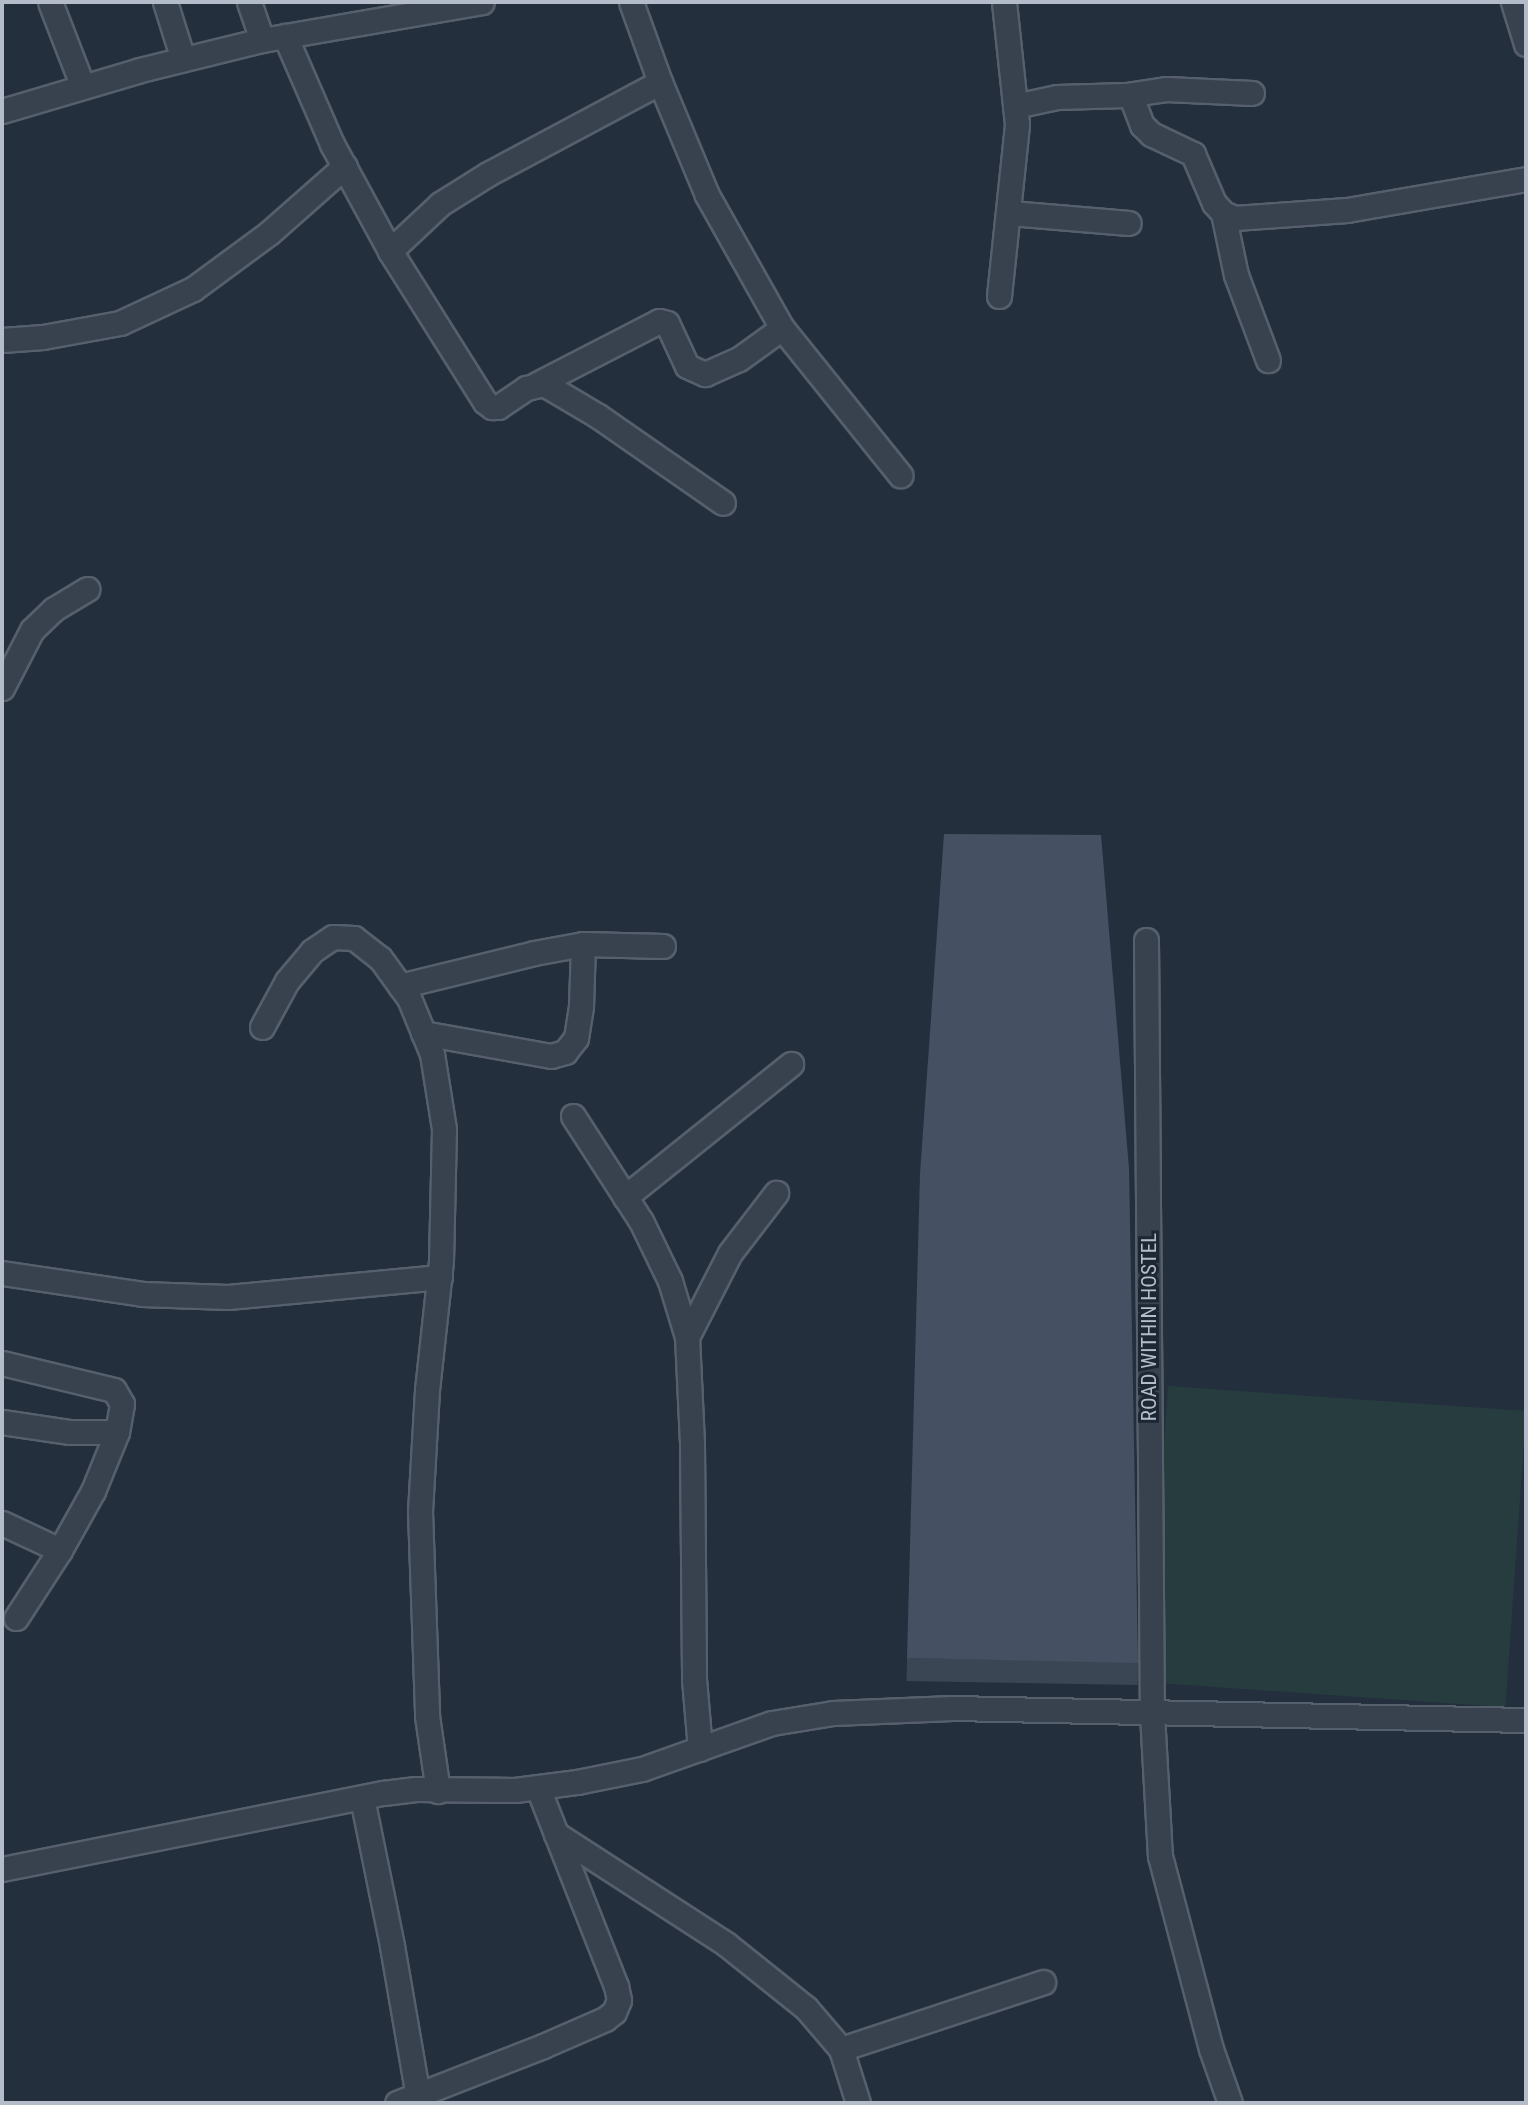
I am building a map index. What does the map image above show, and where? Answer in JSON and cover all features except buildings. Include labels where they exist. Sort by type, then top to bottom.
[{"type":"street","points":[[50,2],[83,87]]},
{"type":"street","points":[[165,2],[183,59]]},
{"type":"street","points":[[249,2],[262,40]]},
{"type":"street","points":[[631,2],[660,82],[707,195],[782,328],[900,475]]},
{"type":"street","points":[[999,296],[1010,213],[1017,124],[1004,2]]},
{"type":"street","points":[[1513,2],[1526,44]]},
{"type":"street","points":[[2,111],[183,59],[262,40],[433,6],[472,3]]},
{"type":"street","points":[[285,36],[345,166],[390,251],[485,402],[492,407],[498,407],[659,321],[667,323],[687,366],[705,374],[739,359],[782,328]]},
{"type":"street","points":[[390,251],[440,204],[660,82]]},
{"type":"street","points":[[1015,106],[1057,97],[1126,95],[1166,89],[1252,93]]},
{"type":"street","points":[[1126,95],[1132,99],[1142,125],[1151,134],[1193,154],[1214,203],[1223,213],[1235,218],[1254,219],[1347,210],[1526,179]]},
{"type":"street","points":[[2,340],[43,337],[120,323],[193,289],[269,233],[345,166]]},
{"type":"street","points":[[1010,213],[1129,223]]},
{"type":"street","points":[[1223,213],[1236,275],[1268,360]]},
{"type":"street","points":[[537,384],[544,384],[598,416],[723,503]]},
{"type":"street","points":[[2,688],[32,630],[54,609],[87,589]]},
{"type":"street","points":[[262,1027],[287,981],[312,951],[333,937],[354,938],[380,958],[409,998],[432,1054],[444,1129],[440,1276],[427,1390],[420,1511],[427,1716],[438,1791]]},
{"type":"street","name":"ROAD WITHIN HOSTEL","points":[[1146,940],[1152,1714],[1160,1856],[1211,2049],[1230,2103]]},
{"type":"street","points":[[424,1033],[551,1056],[565,1052],[576,1038],[581,1007],[583,944]]},
{"type":"street","points":[[400,986],[534,953],[583,944],[663,946]]},
{"type":"street","points":[[625,1197],[791,1064]]},
{"type":"street","points":[[573,1116],[625,1197],[670,1281],[687,1337],[692,1444],[694,1679],[700,1749]]},
{"type":"street","points":[[687,1337],[730,1253],[775,1193]]},
{"type":"street","points":[[2,1273],[142,1294],[228,1297],[440,1276]]},
{"type":"street","points":[[2,1363],[114,1390],[122,1404],[117,1432],[93,1491],[60,1550],[16,1618]]},
{"type":"street","points":[[2,1422],[60,1431],[117,1432]]},
{"type":"street","points":[[2,1523],[60,1550]]},
{"type":"street","points":[[2,1869],[416,1789],[438,1791],[538,1788],[642,1769],[772,1723],[833,1713],[952,1708],[1526,1720]]},
{"type":"street","points":[[362,1798],[408,2099],[543,2046],[605,2019],[614,2012],[619,2000],[616,1986],[538,1788]]},
{"type":"street","points":[[556,1834],[726,1944],[806,2008],[841,2049],[858,2103]]},
{"type":"street","points":[[841,2049],[1043,1982]]},
{"type":"green space","points":[[1168,1386],[1526,1411],[1505,1707],[1147,1682]]}]
